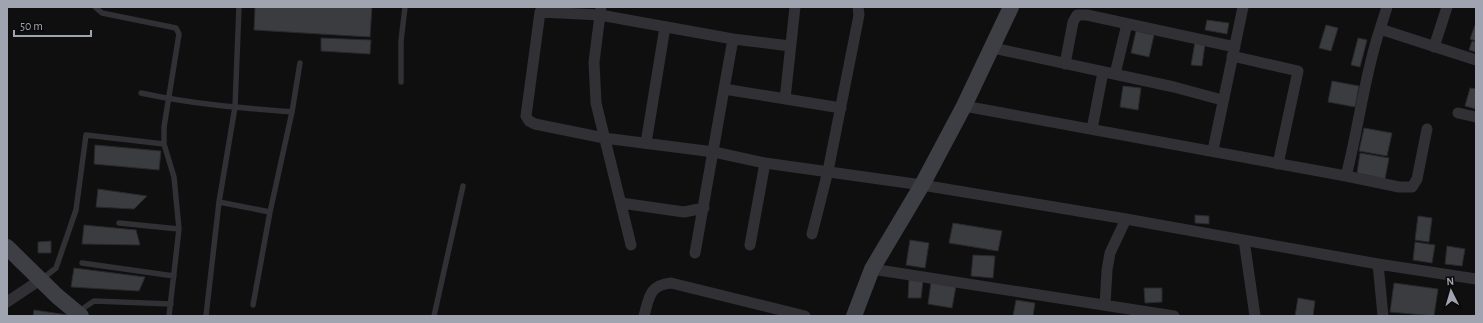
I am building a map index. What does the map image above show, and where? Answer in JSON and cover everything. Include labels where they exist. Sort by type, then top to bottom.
[{"type":"street","points":[[785,99],[795,7]]},
{"type":"street","points":[[812,234],[828,171],[841,108],[859,15],[858,7]]},
{"type":"street","points":[[854,316],[872,269],[922,185],[964,106],[993,48],[1011,7]]},
{"type":"street","points":[[1213,150],[1222,100],[1243,7]]},
{"type":"street","points":[[1346,176],[1362,110],[1373,50],[1387,7]]},
{"type":"street","points":[[1434,47],[1447,7]]},
{"type":"street","points":[[790,46],[733,39],[665,27],[601,11],[540,12],[526,116],[529,121],[535,124],[604,138],[714,152],[765,163],[922,185],[1126,219],[1378,264],[1476,279]]},
{"type":"street","points":[[601,11],[594,62],[596,103],[631,245]]},
{"type":"street","points":[[1065,64],[1073,22],[1077,15],[1087,15],[1234,52],[1298,71],[1278,164]]},
{"type":"street","points":[[1115,74],[1127,24]]},
{"type":"street","points":[[646,143],[665,27]]},
{"type":"street","points":[[1380,29],[1476,60]]},
{"type":"street","points":[[695,253],[733,39]]},
{"type":"street","points":[[993,48],[1174,87],[1222,100]]},
{"type":"street","points":[[1092,129],[1103,72]]},
{"type":"street","points":[[724,89],[841,108]]},
{"type":"street","points":[[964,106],[1213,150],[1399,187],[1412,187],[1417,179],[1427,129]]},
{"type":"street","points":[[1458,113],[1476,117]]},
{"type":"street","points":[[750,245],[765,163]]},
{"type":"street","points":[[621,203],[684,212],[704,208]]},
{"type":"street","points":[[1105,305],[1107,270],[1110,254],[1126,219]]},
{"type":"street","points":[[1244,240],[1255,316]]},
{"type":"street","points":[[7,247],[40,280],[80,315]]},
{"type":"street","points":[[1378,264],[1384,316]]},
{"type":"street","points":[[872,269],[1174,316]]},
{"type":"street","points":[[7,302],[40,280]]},
{"type":"street","points":[[644,316],[650,295],[654,288],[663,284],[671,284],[806,316]]},
{"type":"lane","points":[[95,7],[102,13],[176,28],[179,34],[164,127],[164,144],[174,177],[178,229],[169,316]]},
{"type":"lane","points":[[206,316],[219,202],[235,107],[239,7]]},
{"type":"lane","points":[[401,82],[401,41],[405,7]]},
{"type":"lane","points":[[254,305],[270,212],[292,112],[300,63]]},
{"type":"lane","points":[[141,93],[168,99],[292,112]]},
{"type":"lane","points":[[40,280],[56,268],[76,210],[86,135],[164,144]]},
{"type":"lane","points":[[434,316],[463,186]]},
{"type":"lane","points":[[219,202],[270,212]]},
{"type":"lane","points":[[119,223],[178,229]]},
{"type":"lane","points":[[82,263],[174,276]]},
{"type":"lane","points":[[80,315],[85,307],[94,301],[170,304]]},
{"type":"building","points":[[255,7],[372,7],[370,37],[254,30]]},
{"type":"building","points":[[1207,20],[1229,23],[1227,34],[1205,30]]},
{"type":"building","points":[[1326,25],[1338,28],[1331,51],[1319,48]]},
{"type":"building","points":[[1476,25],[1476,41],[1470,39]]},
{"type":"building","points":[[1136,31],[1154,35],[1149,57],[1131,53]]},
{"type":"building","points":[[321,38],[371,40],[370,54],[321,51]]},
{"type":"building","points":[[1358,38],[1367,40],[1360,67],[1351,65]]},
{"type":"building","points":[[1472,41],[1476,42],[1476,52],[1469,50]]},
{"type":"building","points":[[1195,42],[1205,44],[1202,66],[1191,65]]},
{"type":"building","points":[[1332,81],[1359,86],[1355,107],[1328,102]]},
{"type":"building","points":[[1123,86],[1141,88],[1138,110],[1120,107]]},
{"type":"building","points":[[1470,88],[1476,89],[1476,109],[1465,106]]},
{"type":"building","points":[[1364,128],[1392,133],[1387,156],[1359,151]]},
{"type":"building","points":[[95,145],[161,151],[159,170],[94,164]]},
{"type":"building","points":[[1360,153],[1389,158],[1385,179],[1357,173]]},
{"type":"building","points":[[98,189],[147,196],[134,209],[96,207]]},
{"type":"building","points":[[1195,215],[1209,216],[1209,224],[1195,223]]},
{"type":"building","points":[[1418,216],[1432,218],[1429,242],[1415,240]]},
{"type":"building","points":[[953,223],[1002,231],[998,251],[949,243]]},
{"type":"building","points":[[84,225],[136,230],[140,245],[82,244]]},
{"type":"building","points":[[910,240],[929,243],[925,268],[906,265]]},
{"type":"building","points":[[51,241],[51,253],[38,253],[38,242]]},
{"type":"building","points":[[1415,242],[1435,245],[1432,263],[1413,260]]},
{"type":"building","points":[[1447,246],[1465,249],[1462,266],[1445,264]]},
{"type":"building","points":[[973,255],[995,256],[993,278],[971,276]]},
{"type":"building","points":[[74,268],[145,277],[139,291],[71,287]]},
{"type":"building","points":[[909,279],[923,280],[921,298],[908,298]]},
{"type":"building","points":[[931,282],[956,286],[952,308],[928,304]]},
{"type":"building","points":[[1394,283],[1438,289],[1434,316],[1390,312]]},
{"type":"building","points":[[1144,288],[1162,288],[1162,302],[1145,303]]},
{"type":"building","points":[[1298,298],[1315,301],[1313,316],[1295,316]]},
{"type":"building","points":[[1016,300],[1035,303],[1033,316],[1013,316]]},
{"type":"building","points":[[34,310],[75,316],[33,316]]}]
